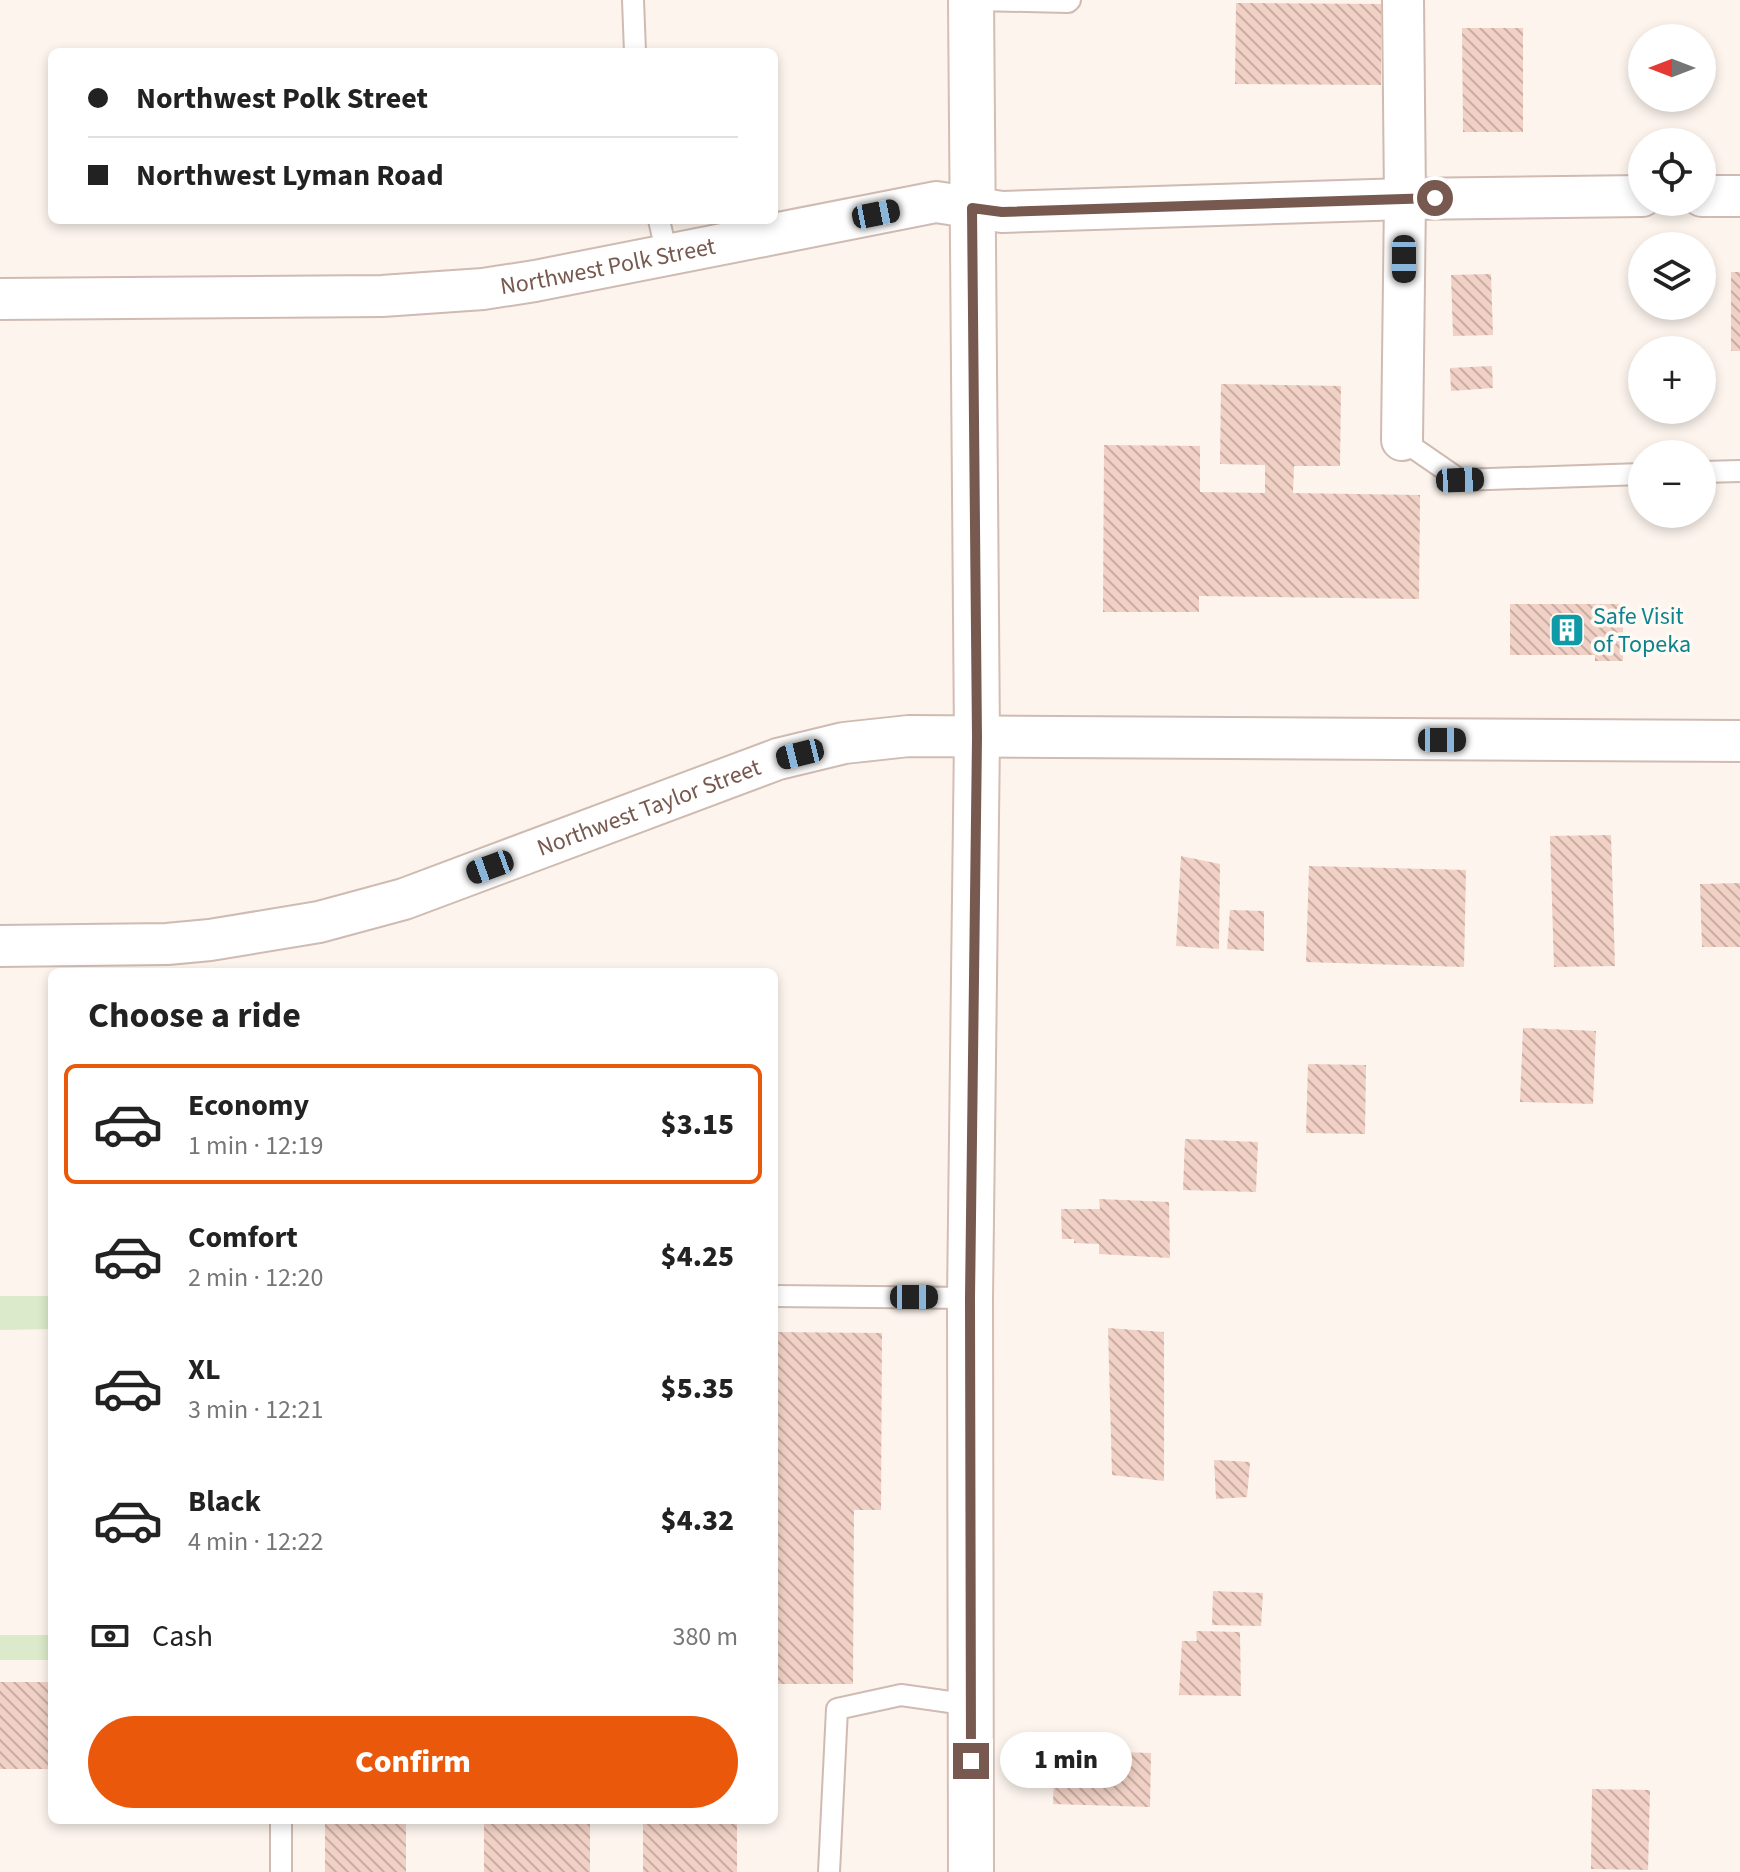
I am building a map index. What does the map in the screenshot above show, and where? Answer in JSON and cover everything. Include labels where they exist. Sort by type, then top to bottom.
[{"type":"street","points":[[971,1872],[970,1298],[977,738],[972,208],[974,0]]},
{"type":"street","points":[[1402,440],[1405,199],[1403,0]]},
{"type":"street","name":"Northwest Polk Street","points":[[778,223],[936,202],[1002,212],[1405,199],[1628,196]]},
{"type":"street","points":[[1716,196],[1740,196]]},
{"type":"street","name":"Northwest Polk Street","points":[[0,299],[382,296],[483,289],[535,281],[663,238],[769,224]]},
{"type":"street","name":"Northwest Taylor Street","points":[[0,946],[167,944],[319,922],[404,899],[778,759],[844,743],[909,736],[1740,741]]},
{"type":"lane","points":[[633,0],[635,48]]},
{"type":"lane","points":[[974,0],[1070,0]]},
{"type":"lane","points":[[1402,440],[1460,480],[1628,474]]},
{"type":"lane","points":[[1716,472],[1740,471]]},
{"type":"lane","points":[[778,1296],[970,1298]]},
{"type":"lane","points":[[829,1872],[837,1709],[901,1695],[971,1705]]},
{"type":"lane","points":[[281,1824],[281,1872]]},
{"type":"green space","points":[[0,1296],[48,1296],[48,1329],[0,1330]]},
{"type":"green space","points":[[0,1635],[48,1635],[48,1660],[0,1660]]},
{"type":"building","points":[[1236,3],[1381,4],[1381,85],[1235,84]]},
{"type":"building","points":[[1462,28],[1523,28],[1523,132],[1463,132]]},
{"type":"building","points":[[1731,272],[1740,272],[1740,351],[1731,351]]},
{"type":"building","points":[[1491,274],[1493,335],[1453,336],[1451,275]]},
{"type":"building","points":[[1492,366],[1493,388],[1451,391],[1450,368]]},
{"type":"building","points":[[1221,384],[1341,386],[1340,466],[1294,466],[1293,493],[1420,495],[1419,599],[1199,596],[1199,612],[1103,612],[1104,445],[1200,446],[1200,492],[1265,493],[1265,465],[1220,464]]},
{"type":"building","name":"Safe Visit of Topeka","points":[[1510,604],[1623,604],[1623,661],[1595,661],[1595,655],[1510,655]]},
{"type":"building","points":[[1611,835],[1615,966],[1554,967],[1550,836]]},
{"type":"building","points":[[1181,856],[1220,864],[1219,949],[1176,946]]},
{"type":"building","points":[[1309,866],[1466,870],[1464,967],[1306,962]]},
{"type":"building","points":[[1740,883],[1740,947],[1702,947],[1700,884]]},
{"type":"building","points":[[1230,910],[1264,911],[1264,951],[1227,949]]},
{"type":"building","points":[[1523,1028],[1596,1031],[1593,1104],[1520,1102]]},
{"type":"building","points":[[1308,1064],[1366,1065],[1365,1134],[1306,1133]]},
{"type":"building","points":[[1185,1139],[1258,1142],[1256,1192],[1183,1190]]},
{"type":"building","points":[[1099,1199],[1169,1202],[1170,1258],[1099,1254],[1099,1244],[1062,1239],[1061,1209],[1100,1209]]},
{"type":"building","points":[[1108,1328],[1164,1332],[1164,1481],[1112,1475]]},
{"type":"building","points":[[778,1332],[882,1333],[881,1510],[854,1510],[853,1684],[778,1684]]},
{"type":"building","points":[[1214,1460],[1250,1462],[1247,1497],[1216,1499]]},
{"type":"building","points":[[1213,1591],[1263,1593],[1261,1626],[1212,1625]]},
{"type":"building","points":[[1196,1631],[1240,1632],[1241,1696],[1179,1695],[1182,1641],[1197,1641]]},
{"type":"building","points":[[0,1682],[48,1682],[48,1769],[0,1769]]},
{"type":"building","points":[[1055,1750],[1151,1753],[1150,1807],[1053,1804]]},
{"type":"building","points":[[1592,1789],[1650,1790],[1648,1870],[1591,1869]]},
{"type":"building","points":[[325,1824],[406,1824],[406,1872],[325,1872]]},
{"type":"building","points":[[484,1824],[590,1824],[590,1872],[484,1872]]},
{"type":"building","points":[[643,1824],[737,1824],[737,1872],[643,1872]]},
{"type":"place","name":"Safe Visit of Topeka","points":[[1567,630]]},
{"type":"route","points":[[971,1761],[970,1298],[977,738],[972,208],[1002,212],[1435,198]]}]
